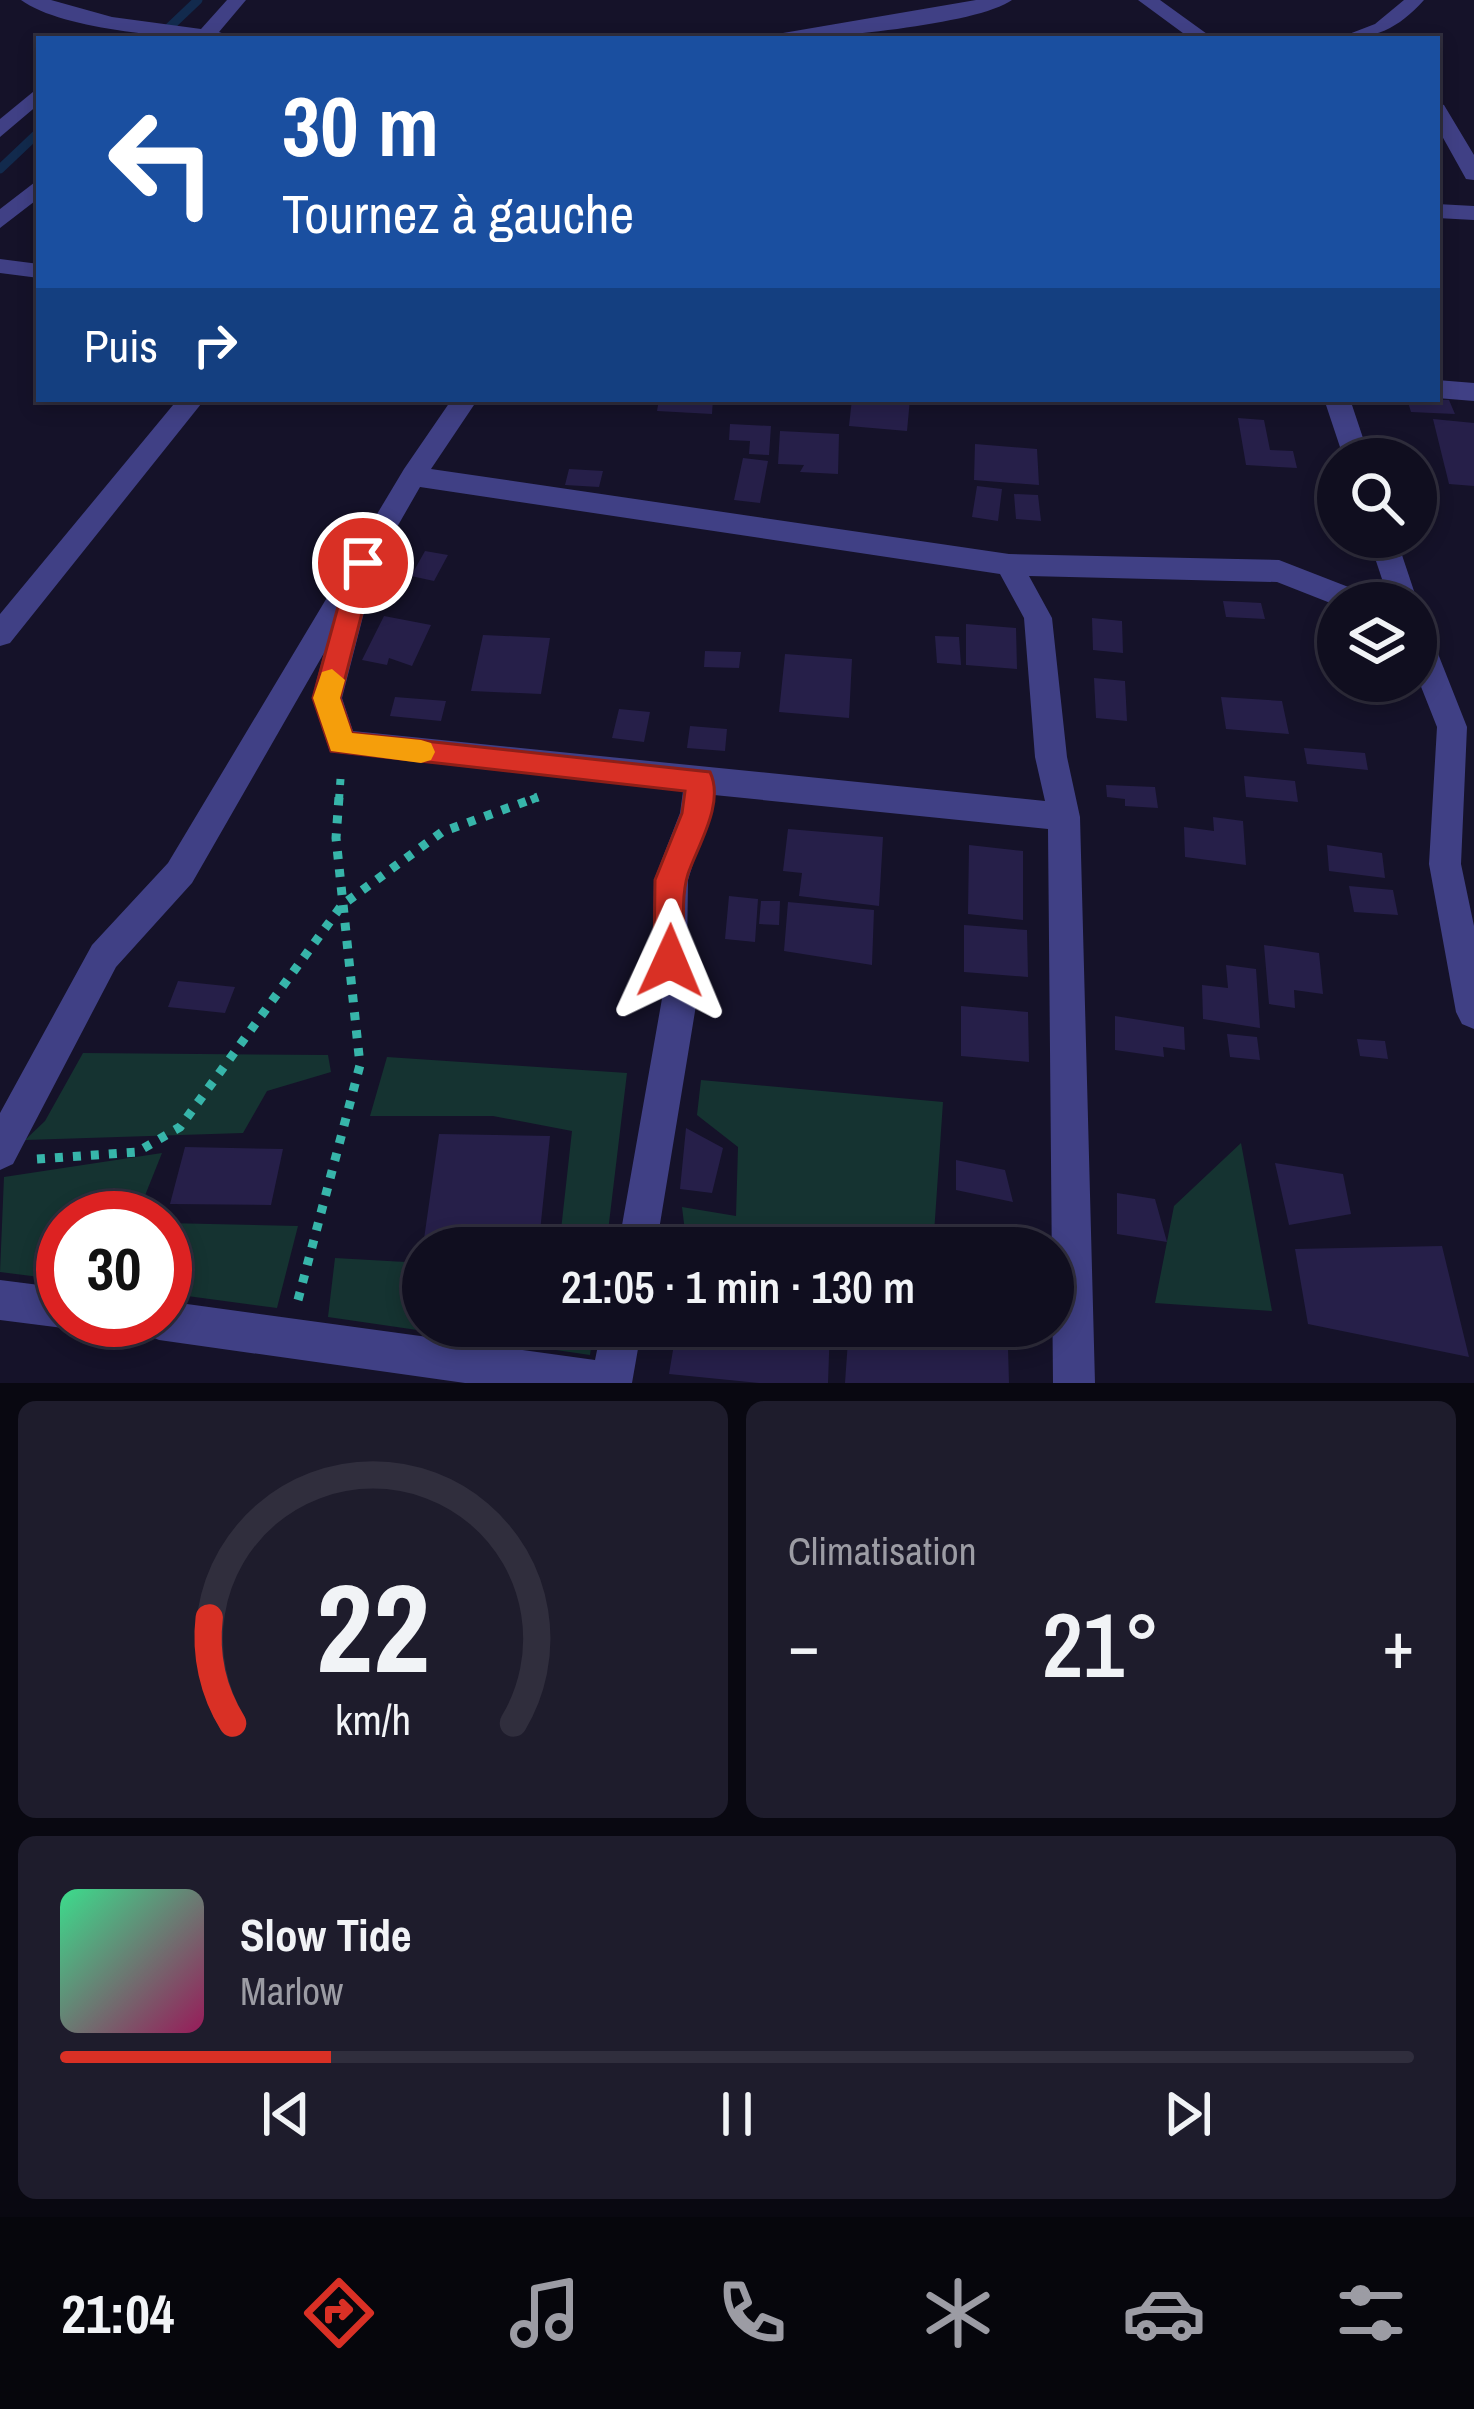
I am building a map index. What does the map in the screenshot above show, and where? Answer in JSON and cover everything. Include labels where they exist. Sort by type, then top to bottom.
[{"type":"street","points":[[31,0],[110,23],[199,36]]},
{"type":"street","points":[[97,36],[110,23],[121,0]]},
{"type":"street","points":[[214,36],[237,0]]},
{"type":"street","points":[[801,36],[1004,0]]},
{"type":"street","points":[[1147,0],[1200,36]]},
{"type":"street","points":[[1386,33],[1415,0]]},
{"type":"street","points":[[0,131],[36,96]]},
{"type":"street","points":[[1440,114],[1474,174]]},
{"type":"street","points":[[0,221],[36,189]]},
{"type":"street","points":[[1440,212],[1474,213]]},
{"type":"street","points":[[0,266],[36,271]]},
{"type":"street","points":[[1440,389],[1474,392]]},
{"type":"street","points":[[0,635],[190,402]]},
{"type":"street","points":[[11,1155],[104,956],[180,873],[413,476],[463,402]]},
{"type":"street","points":[[1338,402],[1350,438]]},
{"type":"street","points":[[413,476],[1009,565],[1279,571],[1317,586]]},
{"type":"street","points":[[363,563],[327,698],[341,743],[1064,817]]},
{"type":"street","points":[[1009,565],[1038,618],[1051,757],[1064,817],[1074,1383]]},
{"type":"street","points":[[1437,689],[1452,727],[1445,864],[1474,1012]]},
{"type":"street","points":[[641,1227],[685,969],[670,961],[670,880],[696,813],[700,781]]},
{"type":"street","points":[[0,1300],[36,1305]]},
{"type":"street","points":[[192,1324],[611,1383],[618,1347]]},
{"type":"path","points":[[289,1336],[360,1065],[336,838],[341,743]]},
{"type":"path","points":[[11,1155],[137,1152],[180,1127],[342,905],[442,832],[543,796]]},
{"type":"green space","points":[[83,1053],[328,1055],[331,1072],[267,1091],[243,1133],[25,1140],[45,1121]]},
{"type":"green space","points":[[387,1057],[627,1073],[609,1227],[561,1227],[572,1131],[493,1116],[370,1116]]},
{"type":"green space","points":[[701,1080],[943,1102],[934,1227],[684,1227],[682,1207],[736,1216],[738,1147],[697,1115]]},
{"type":"green space","points":[[1241,1143],[1272,1311],[1155,1303],[1174,1206]]},
{"type":"green space","points":[[162,1153],[147,1191],[36,1191],[36,1277],[0,1272],[4,1177]]},
{"type":"green space","points":[[192,1224],[298,1226],[277,1308],[192,1297]]},
{"type":"green space","points":[[335,1258],[402,1262],[402,1328],[328,1317]]},
{"type":"green space","points":[[535,1347],[591,1347],[590,1355]]},
{"type":"building","points":[[1449,400],[1455,414],[1411,412],[1408,402]]},
{"type":"building","points":[[658,402],[713,402],[712,414],[657,411]]},
{"type":"building","points":[[852,402],[910,402],[907,431],[849,426]]},
{"type":"building","points":[[1238,418],[1264,420],[1270,450],[1293,451],[1297,468],[1246,465]]},
{"type":"building","points":[[1433,419],[1474,423],[1474,486],[1449,484]]},
{"type":"building","points":[[730,424],[771,426],[769,455],[749,454],[750,441],[729,440]]},
{"type":"building","points":[[780,431],[839,434],[838,474],[800,472],[804,465],[778,464]]},
{"type":"building","points":[[975,444],[1037,449],[1039,485],[974,480]]},
{"type":"building","points":[[743,458],[768,461],[760,503],[734,500]]},
{"type":"building","points":[[569,469],[603,471],[599,487],[565,485]]},
{"type":"building","points":[[977,486],[1002,489],[998,521],[972,517]]},
{"type":"building","points":[[1014,494],[1038,495],[1041,521],[1016,519]]},
{"type":"building","points":[[425,551],[448,555],[434,581],[411,576]]},
{"type":"building","points":[[1223,601],[1261,603],[1265,619],[1226,617]]},
{"type":"building","points":[[384,616],[431,625],[412,666],[389,658],[387,665],[362,660]]},
{"type":"building","points":[[1092,618],[1122,621],[1123,653],[1093,650]]},
{"type":"building","points":[[966,624],[1016,628],[1017,669],[966,665]]},
{"type":"building","points":[[483,635],[550,638],[541,694],[471,691]]},
{"type":"building","points":[[935,636],[959,637],[961,665],[937,663]]},
{"type":"building","points":[[705,651],[741,652],[739,668],[704,667]]},
{"type":"building","points":[[785,654],[852,659],[849,718],[779,712]]},
{"type":"building","points":[[1094,678],[1125,681],[1127,721],[1096,718]]},
{"type":"building","points":[[395,697],[446,701],[441,721],[390,716]]},
{"type":"building","points":[[1221,697],[1282,701],[1289,734],[1226,729]]},
{"type":"building","points":[[619,709],[650,712],[644,742],[612,738]]},
{"type":"building","points":[[690,726],[727,729],[725,751],[687,748]]},
{"type":"building","points":[[1304,748],[1365,753],[1368,770],[1307,764]]},
{"type":"building","points":[[1244,776],[1295,781],[1298,802],[1246,797]]},
{"type":"building","points":[[1106,785],[1155,787],[1158,808],[1125,806],[1125,799],[1107,797]]},
{"type":"building","points":[[1213,817],[1243,821],[1246,865],[1185,857],[1184,827],[1214,831]]},
{"type":"building","points":[[788,829],[883,837],[879,906],[799,896],[802,873],[783,871]]},
{"type":"building","points":[[969,845],[1023,851],[1023,920],[968,914]]},
{"type":"building","points":[[1327,845],[1382,853],[1385,878],[1329,871]]},
{"type":"building","points":[[1349,886],[1393,890],[1398,915],[1354,912]]},
{"type":"building","points":[[729,896],[758,899],[755,942],[725,939]]},
{"type":"building","points":[[761,901],[780,901],[779,925],[759,924]]},
{"type":"building","points":[[788,902],[874,910],[872,965],[784,951]]},
{"type":"building","points":[[964,925],[1027,930],[1028,977],[964,972]]},
{"type":"building","points":[[1264,945],[1319,953],[1323,994],[1294,990],[1295,1008],[1269,1004]]},
{"type":"building","points":[[1226,965],[1256,969],[1260,1028],[1203,1019],[1202,985],[1228,988]]},
{"type":"building","points":[[178,981],[235,987],[225,1013],[168,1007]]},
{"type":"building","points":[[961,1006],[1028,1012],[1029,1062],[961,1056]]},
{"type":"building","points":[[1115,1016],[1184,1027],[1185,1050],[1163,1047],[1164,1057],[1115,1050]]},
{"type":"building","points":[[1227,1034],[1257,1037],[1260,1060],[1230,1057]]},
{"type":"building","points":[[1357,1039],[1385,1041],[1388,1059],[1360,1056]]},
{"type":"building","points":[[686,1128],[723,1148],[712,1193],[680,1189]]},
{"type":"building","points":[[439,1134],[550,1136],[540,1227],[426,1227]]},
{"type":"building","points":[[185,1147],[283,1149],[271,1205],[192,1204],[192,1191],[173,1191]]},
{"type":"building","points":[[956,1160],[1005,1170],[1013,1202],[956,1190]]},
{"type":"building","points":[[1275,1163],[1343,1174],[1351,1214],[1289,1225]]},
{"type":"building","points":[[1117,1193],[1155,1199],[1167,1242],[1117,1234]]},
{"type":"building","points":[[1442,1246],[1469,1357],[1308,1324],[1295,1249]]},
{"type":"building","points":[[674,1347],[829,1347],[828,1383],[759,1383],[669,1374]]},
{"type":"building","points":[[848,1347],[1008,1348],[1009,1383],[845,1383]]},
{"type":"waterway","points":[[160,36],[198,0]]},
{"type":"waterway","points":[[0,169],[36,135]]},
{"type":"slow traffic","points":[[332,680],[327,698],[341,743],[421,752]]},
{"type":"route","points":[[363,563],[327,698],[341,743],[700,781],[696,813],[670,880],[670,961]]}]
